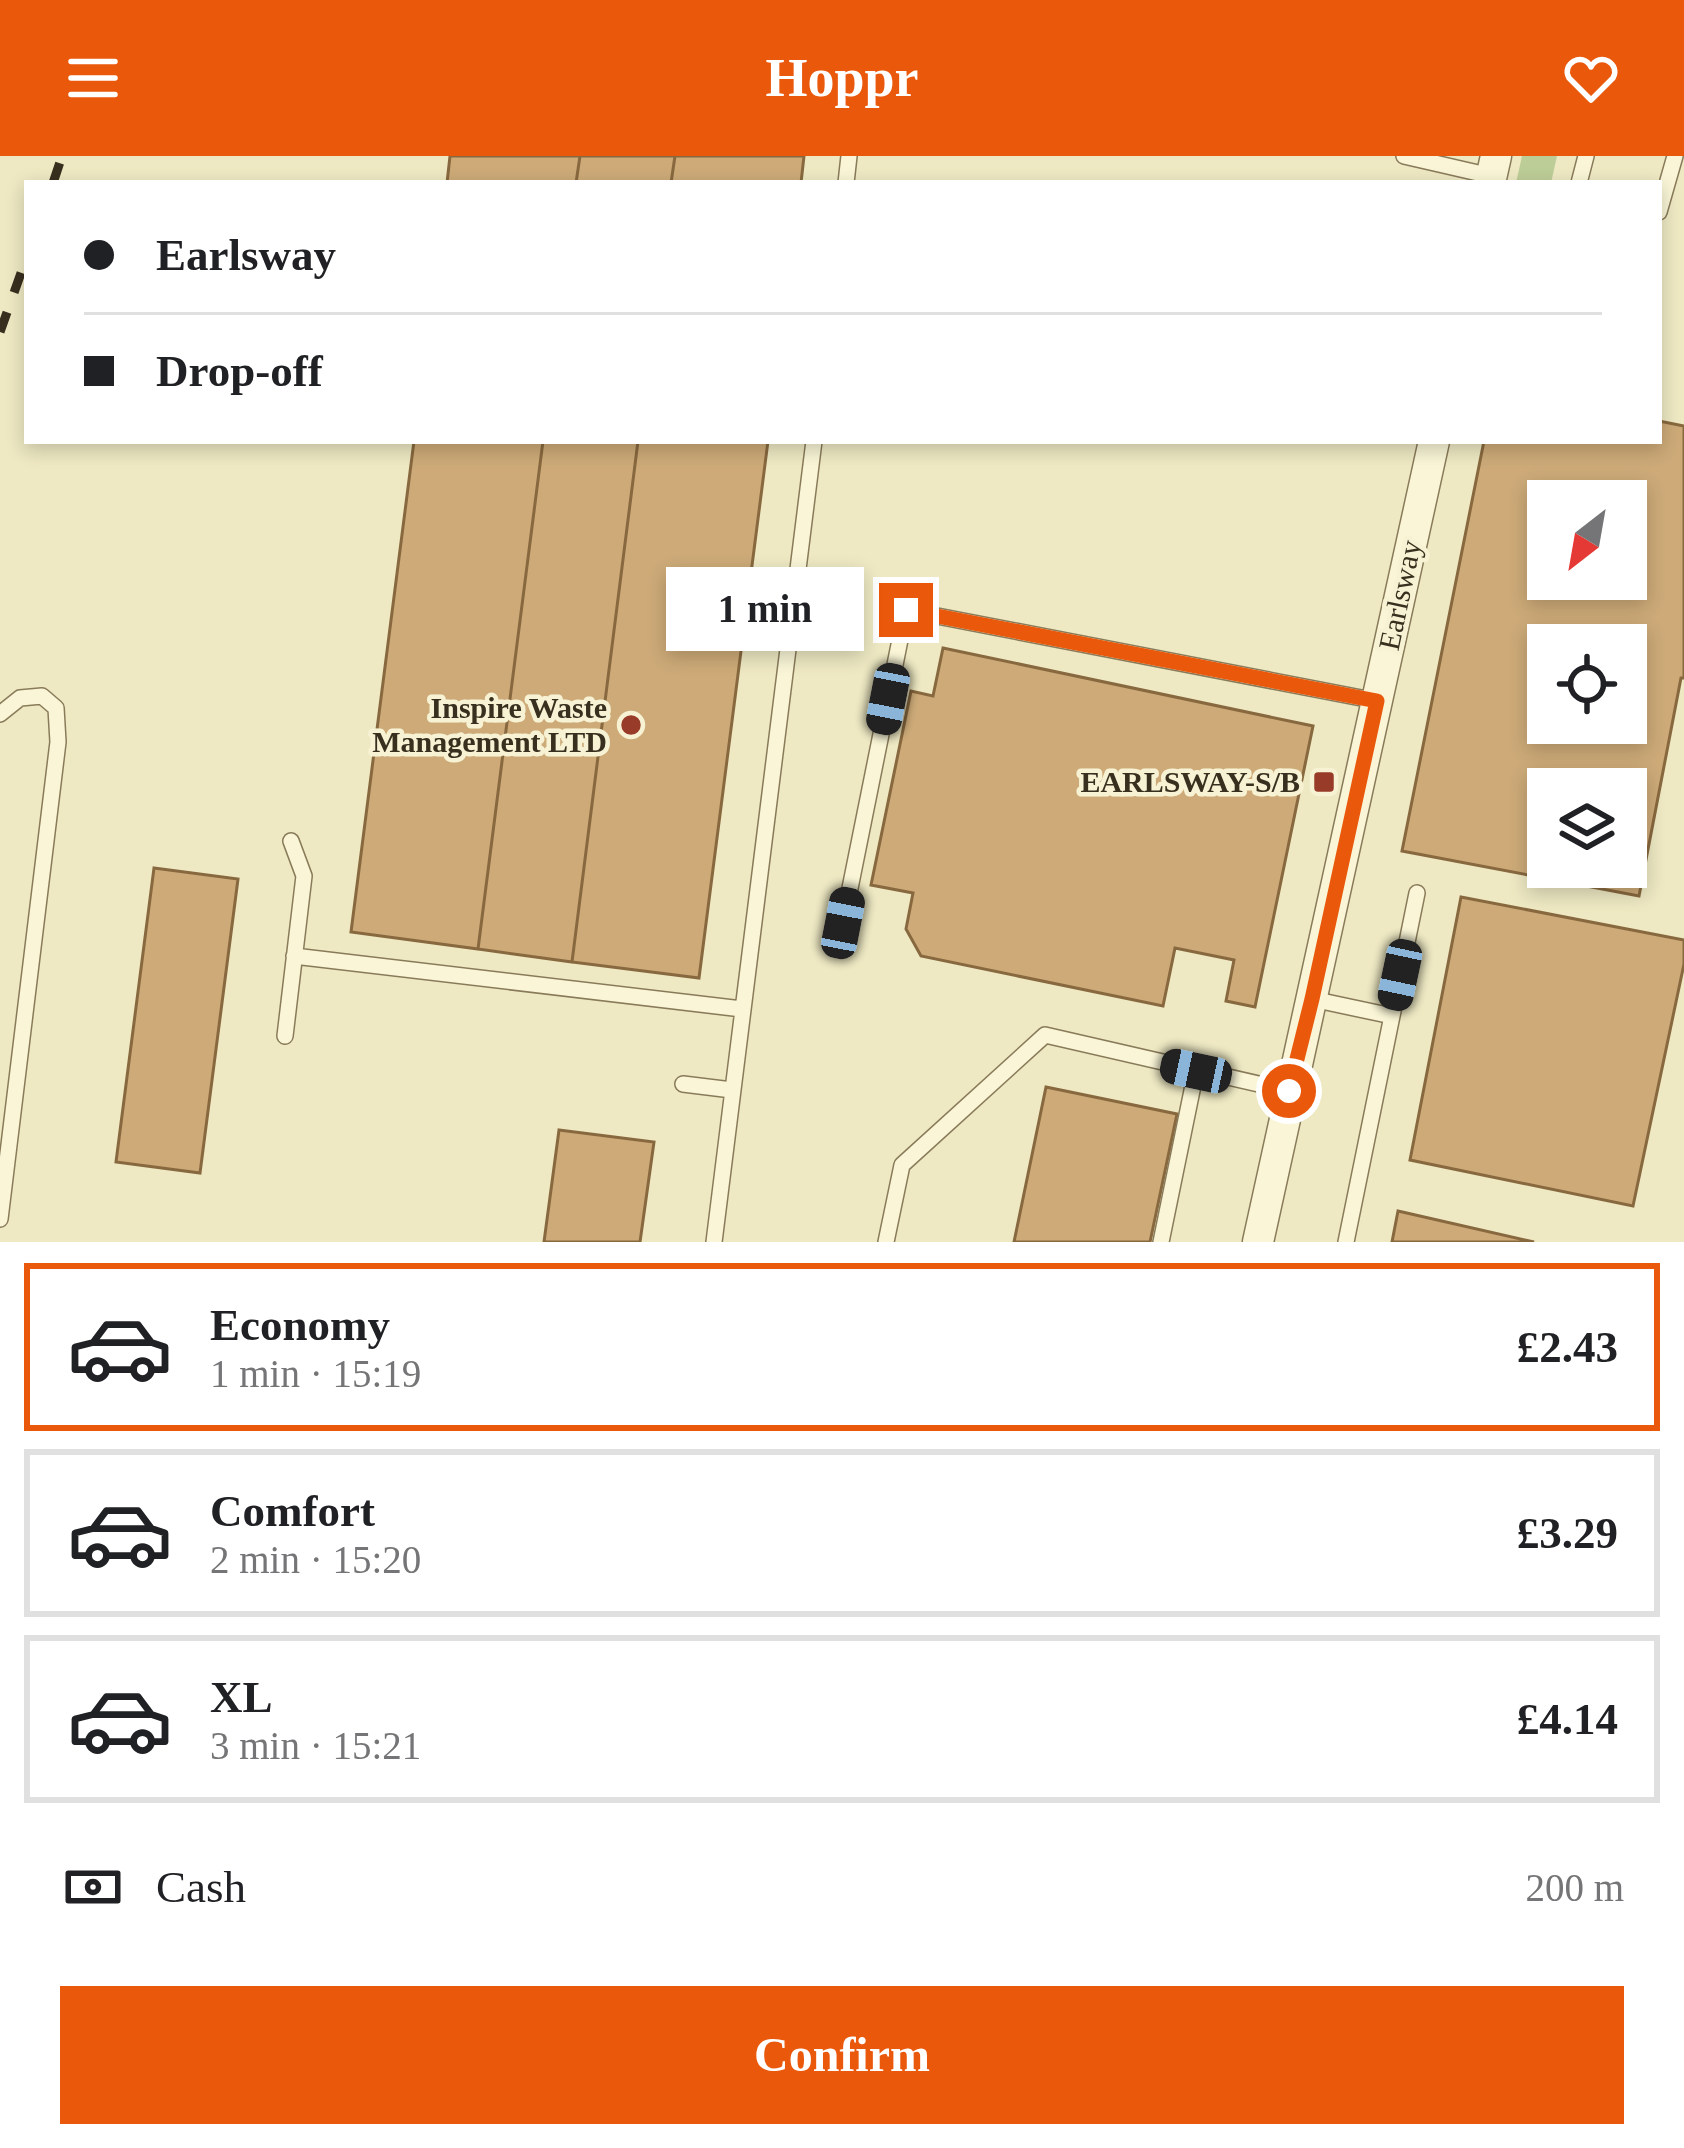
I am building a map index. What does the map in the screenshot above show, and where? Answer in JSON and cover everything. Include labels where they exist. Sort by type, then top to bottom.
[{"type":"street","name":"Earlsway","points":[[1258,1242],[1433,444]]},
{"type":"lane","points":[[1404,156],[1492,172]]},
{"type":"lane","points":[[1662,202],[1675,156]]},
{"type":"lane","points":[[714,1242],[814,444]]},
{"type":"lane","points":[[843,923],[906,610],[1377,701]]},
{"type":"lane","points":[[0,714],[20,698],[42,696],[56,708],[58,719],[0,1219]]},
{"type":"lane","points":[[285,1036],[304,876],[291,841]]},
{"type":"lane","points":[[1346,1242],[1417,893]]},
{"type":"lane","points":[[294,956],[742,1009]]},
{"type":"lane","points":[[1312,999],[1392,1016]]},
{"type":"lane","points":[[886,1242],[902,1165],[1045,1035],[1289,1091]]},
{"type":"lane","points":[[1161,1242],[1196,1071]]},
{"type":"lane","points":[[683,1084],[732,1090]]},
{"type":"green space","points":[[1522,156],[1557,156],[1552,180],[1517,180]]},
{"type":"building","points":[[450,156],[580,156],[576,180],[447,180]]},
{"type":"building","points":[[580,156],[675,156],[671,180],[576,180]]},
{"type":"building","points":[[675,156],[804,156],[801,180],[671,180]]},
{"type":"building","points":[[1662,422],[1684,426],[1684,678],[1647,854],[1647,768],[1527,768],[1527,875],[1402,851],[1483,444],[1662,444]]},
{"type":"building","points":[[414,444],[543,444],[478,949],[351,932]]},
{"type":"building","points":[[543,444],[638,444],[572,962],[478,949]]},
{"type":"building","points":[[638,444],[768,444],[699,978],[572,962]]},
{"type":"building","points":[[943,648],[1313,726],[1255,1007],[1226,1001],[1234,960],[1175,948],[1163,1006],[921,956],[906,929],[913,893],[871,885],[911,691],[933,696]]},
{"type":"building","points":[[154,868],[238,879],[200,1173],[116,1162]]},
{"type":"building","points":[[1597,888],[1641,888],[1639,896]]},
{"type":"building","points":[[1461,897],[1684,940],[1684,964],[1633,1206],[1410,1160]]},
{"type":"building","points":[[1046,1087],[1177,1114],[1150,1242],[1014,1242]]},
{"type":"building","points":[[559,1130],[654,1142],[640,1242],[544,1242]]},
{"type":"building","points":[[1398,1211],[1534,1242],[1392,1242]]},
{"type":"railway","points":[[54,180],[62,156]]},
{"type":"railway","points":[[0,332],[24,264]]},
{"type":"place","name":"Inspire Waste Management LTD","points":[[631,725]]},
{"type":"place","name":"EARLSWAY-S/B","points":[[1324,782]]},
{"type":"route","points":[[906,610],[1377,701],[1289,1091]]}]
